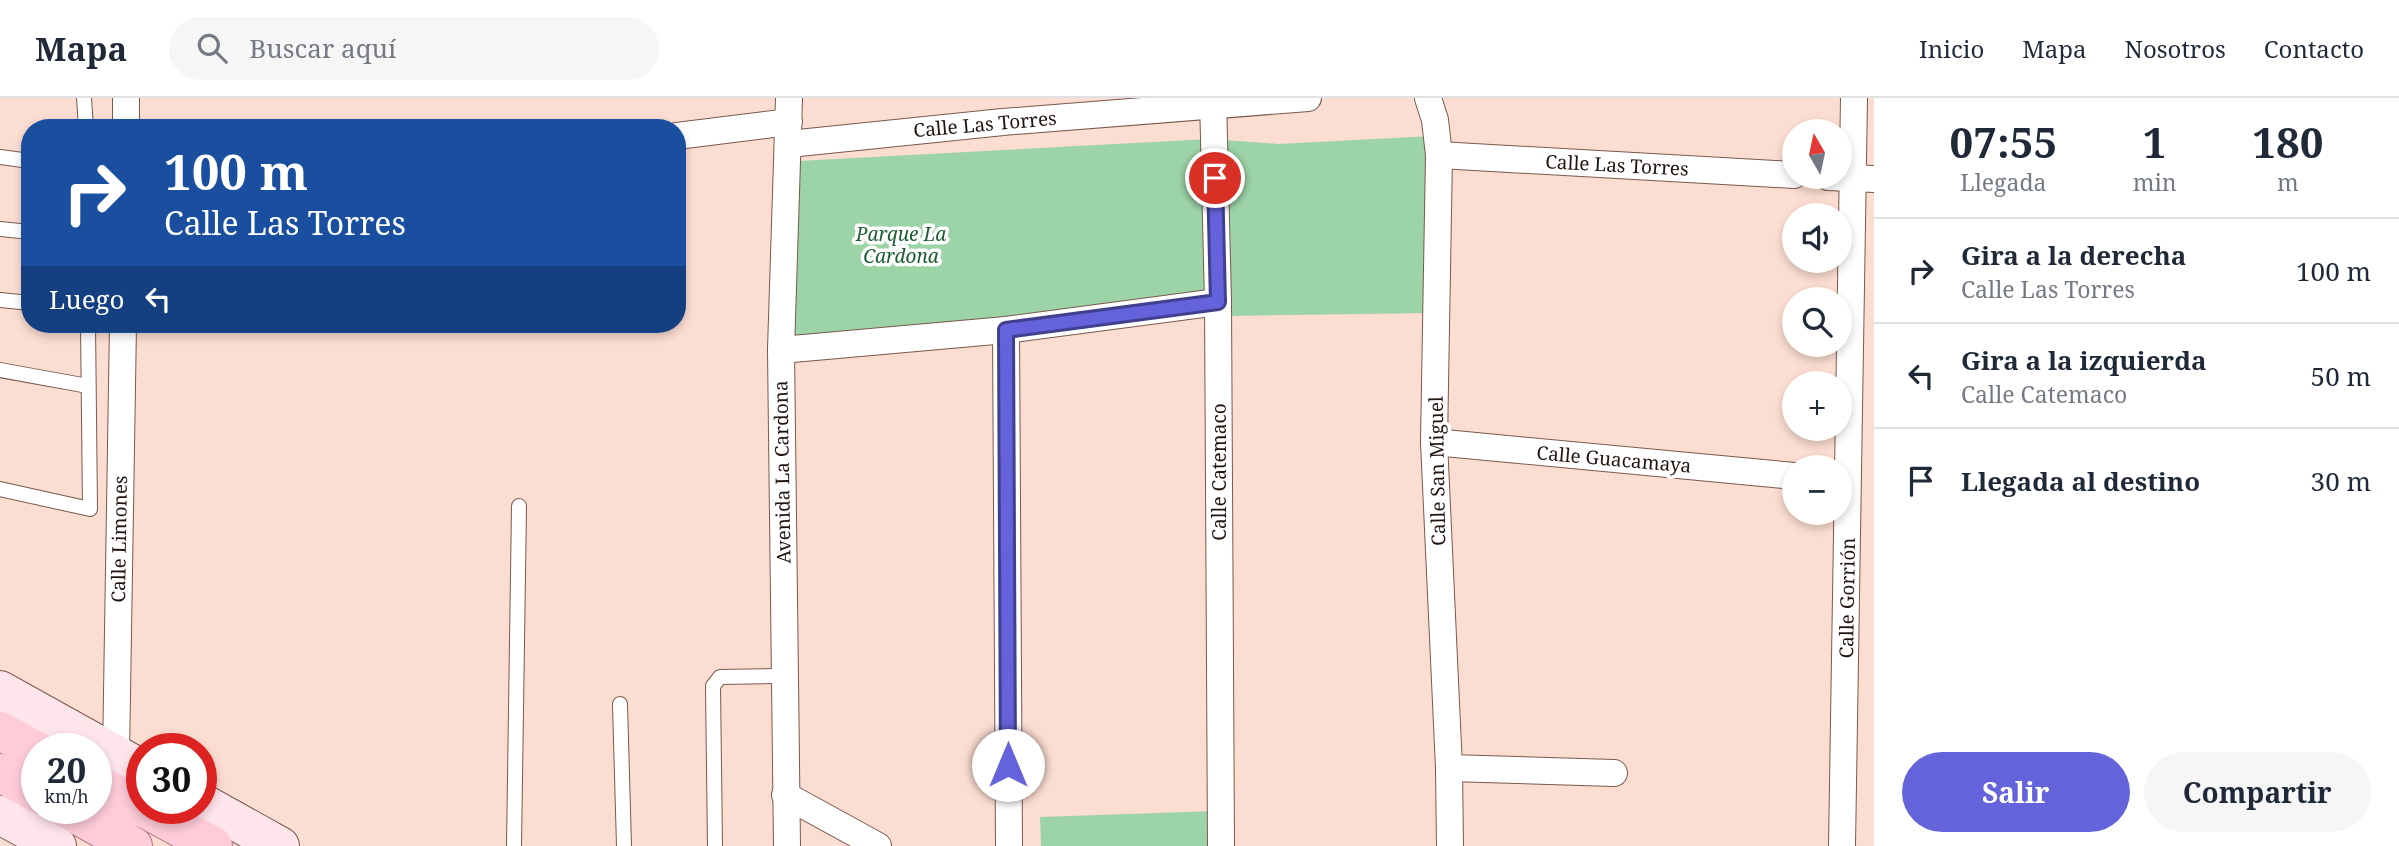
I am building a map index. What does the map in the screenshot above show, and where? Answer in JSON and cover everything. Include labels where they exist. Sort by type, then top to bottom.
[{"type":"main road","points":[[0,690],[118,769]]},
{"type":"main road","points":[[0,731],[21,742]]},
{"type":"main road","points":[[0,773],[21,784]]},
{"type":"main road","points":[[217,811],[280,846]]},
{"type":"main road","points":[[0,815],[57,846]]},
{"type":"main road","points":[[94,824],[133,846]]},
{"type":"main road","points":[[172,824],[213,846]]},
{"type":"street","points":[[126,98],[126,119]]},
{"type":"street","name":"Calle Las Torres","points":[[686,135],[789,121],[1308,98]]},
{"type":"street","name":"Calle San Miguel","points":[[1428,98],[1435,120],[1439,155],[1434,443],[1450,846]]},
{"type":"street","name":"Calle Gorrión","points":[[1852,151],[1854,98]]},
{"type":"street","name":"Calle Catemaco","points":[[1213,101],[1218,302],[1221,846]]},
{"type":"street","name":"Avenida La Cardona","points":[[787,846],[781,350],[789,121]]},
{"type":"street","name":"Calle Las Torres","points":[[1439,155],[1782,174]]},
{"type":"street","name":"Calle Gorrión","points":[[1845,455],[1851,189]]},
{"type":"street","points":[[781,350],[1006,330],[1218,302]]},
{"type":"street","points":[[1006,330],[1009,846]]},
{"type":"street","name":"Calle Limones","points":[[118,769],[122,333]]},
{"type":"street","name":"Calle Guacamaya","points":[[1434,443],[1782,475]]},
{"type":"street","name":"Calle Gorrión","points":[[1842,846],[1844,525]]},
{"type":"street","points":[[1449,768],[1614,773]]},
{"type":"street","points":[[785,795],[878,846]]},
{"type":"lane","points":[[84,98],[85,119]]},
{"type":"lane","points":[[0,158],[21,161]]},
{"type":"lane","points":[[0,229],[21,231]]},
{"type":"lane","points":[[0,300],[21,302]]},
{"type":"lane","points":[[0,489],[90,509],[88,333]]},
{"type":"lane","points":[[0,370],[88,386]]},
{"type":"lane","points":[[514,846],[519,506]]},
{"type":"lane","points":[[715,846],[713,686],[720,677],[784,676]]},
{"type":"lane","points":[[621,704],[624,846]]},
{"type":"green space","name":"Parque La Cardona","points":[[1432,136],[1432,313],[1226,316],[784,340],[798,161],[1210,139],[1279,144]]},
{"type":"green space","points":[[1216,811],[1215,846],[1041,846],[1040,817]]},
{"type":"route","points":[[1008,765],[1006,330],[1218,302],[1215,178]]}]
